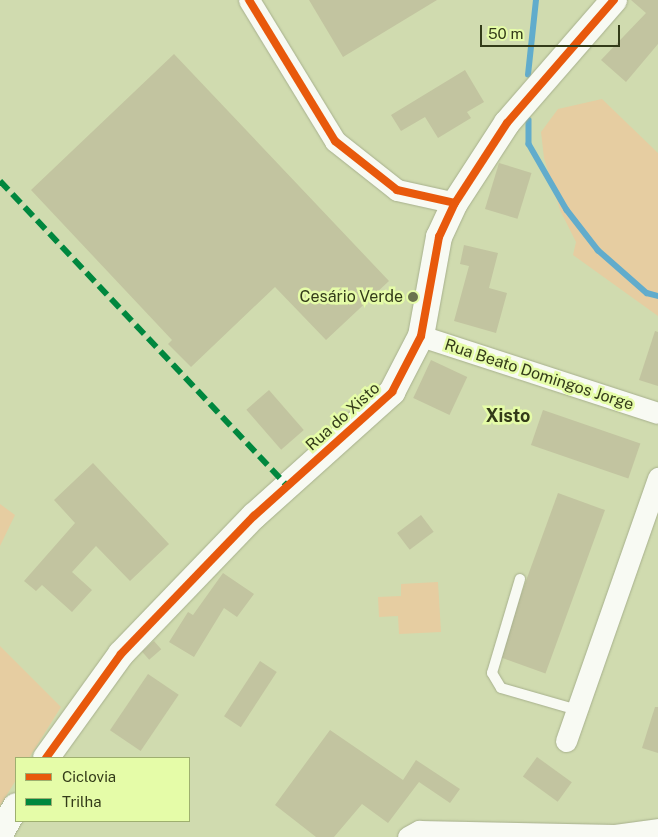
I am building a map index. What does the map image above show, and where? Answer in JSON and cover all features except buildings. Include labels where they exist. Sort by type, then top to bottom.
[{"type":"street","points":[[249,0],[335,141],[397,190],[455,203]]},
{"type":"street","name":"Rua do Xisto","points":[[47,757],[121,654],[254,516],[381,405],[404,373],[421,336],[439,237],[455,203],[507,123],[614,0]]},
{"type":"street","name":"Rua Beato Domingos Jorge","points":[[421,336],[658,413]]},
{"type":"street","points":[[566,741],[658,478]]},
{"type":"street","points":[[0,834],[15,808]]},
{"type":"street","points":[[414,834],[615,835],[658,829]]},
{"type":"lane","points":[[520,579],[492,673],[502,688],[577,710]]},
{"type":"shaded area","points":[[602,99],[658,153],[658,316],[573,255],[576,242],[560,210],[544,158],[541,132],[558,109]]},
{"type":"shaded area","points":[[0,504],[15,515],[0,546]]},
{"type":"shaded area","points":[[438,582],[441,632],[399,634],[398,616],[379,617],[378,597],[401,596],[401,584]]},
{"type":"shaded area","points":[[0,646],[61,707],[30,757],[15,757],[15,782],[0,806]]},
{"type":"waterway","points":[[528,75],[536,0]]},
{"type":"waterway","points":[[529,120],[529,144],[567,210],[598,250],[647,293],[658,296]]},
{"type":"marked path","points":[[0,181],[287,486]]},
{"type":"cycle path","points":[[249,0],[335,141],[397,190],[455,203]]},
{"type":"cycle path","points":[[47,757],[121,654],[254,516],[392,392],[421,336],[439,237],[455,203],[507,123],[614,0]]},
{"type":"place","name":"Cesário Verde","points":[[413,297]]},
{"type":"district","name":"Xisto","points":[[508,416]]}]
